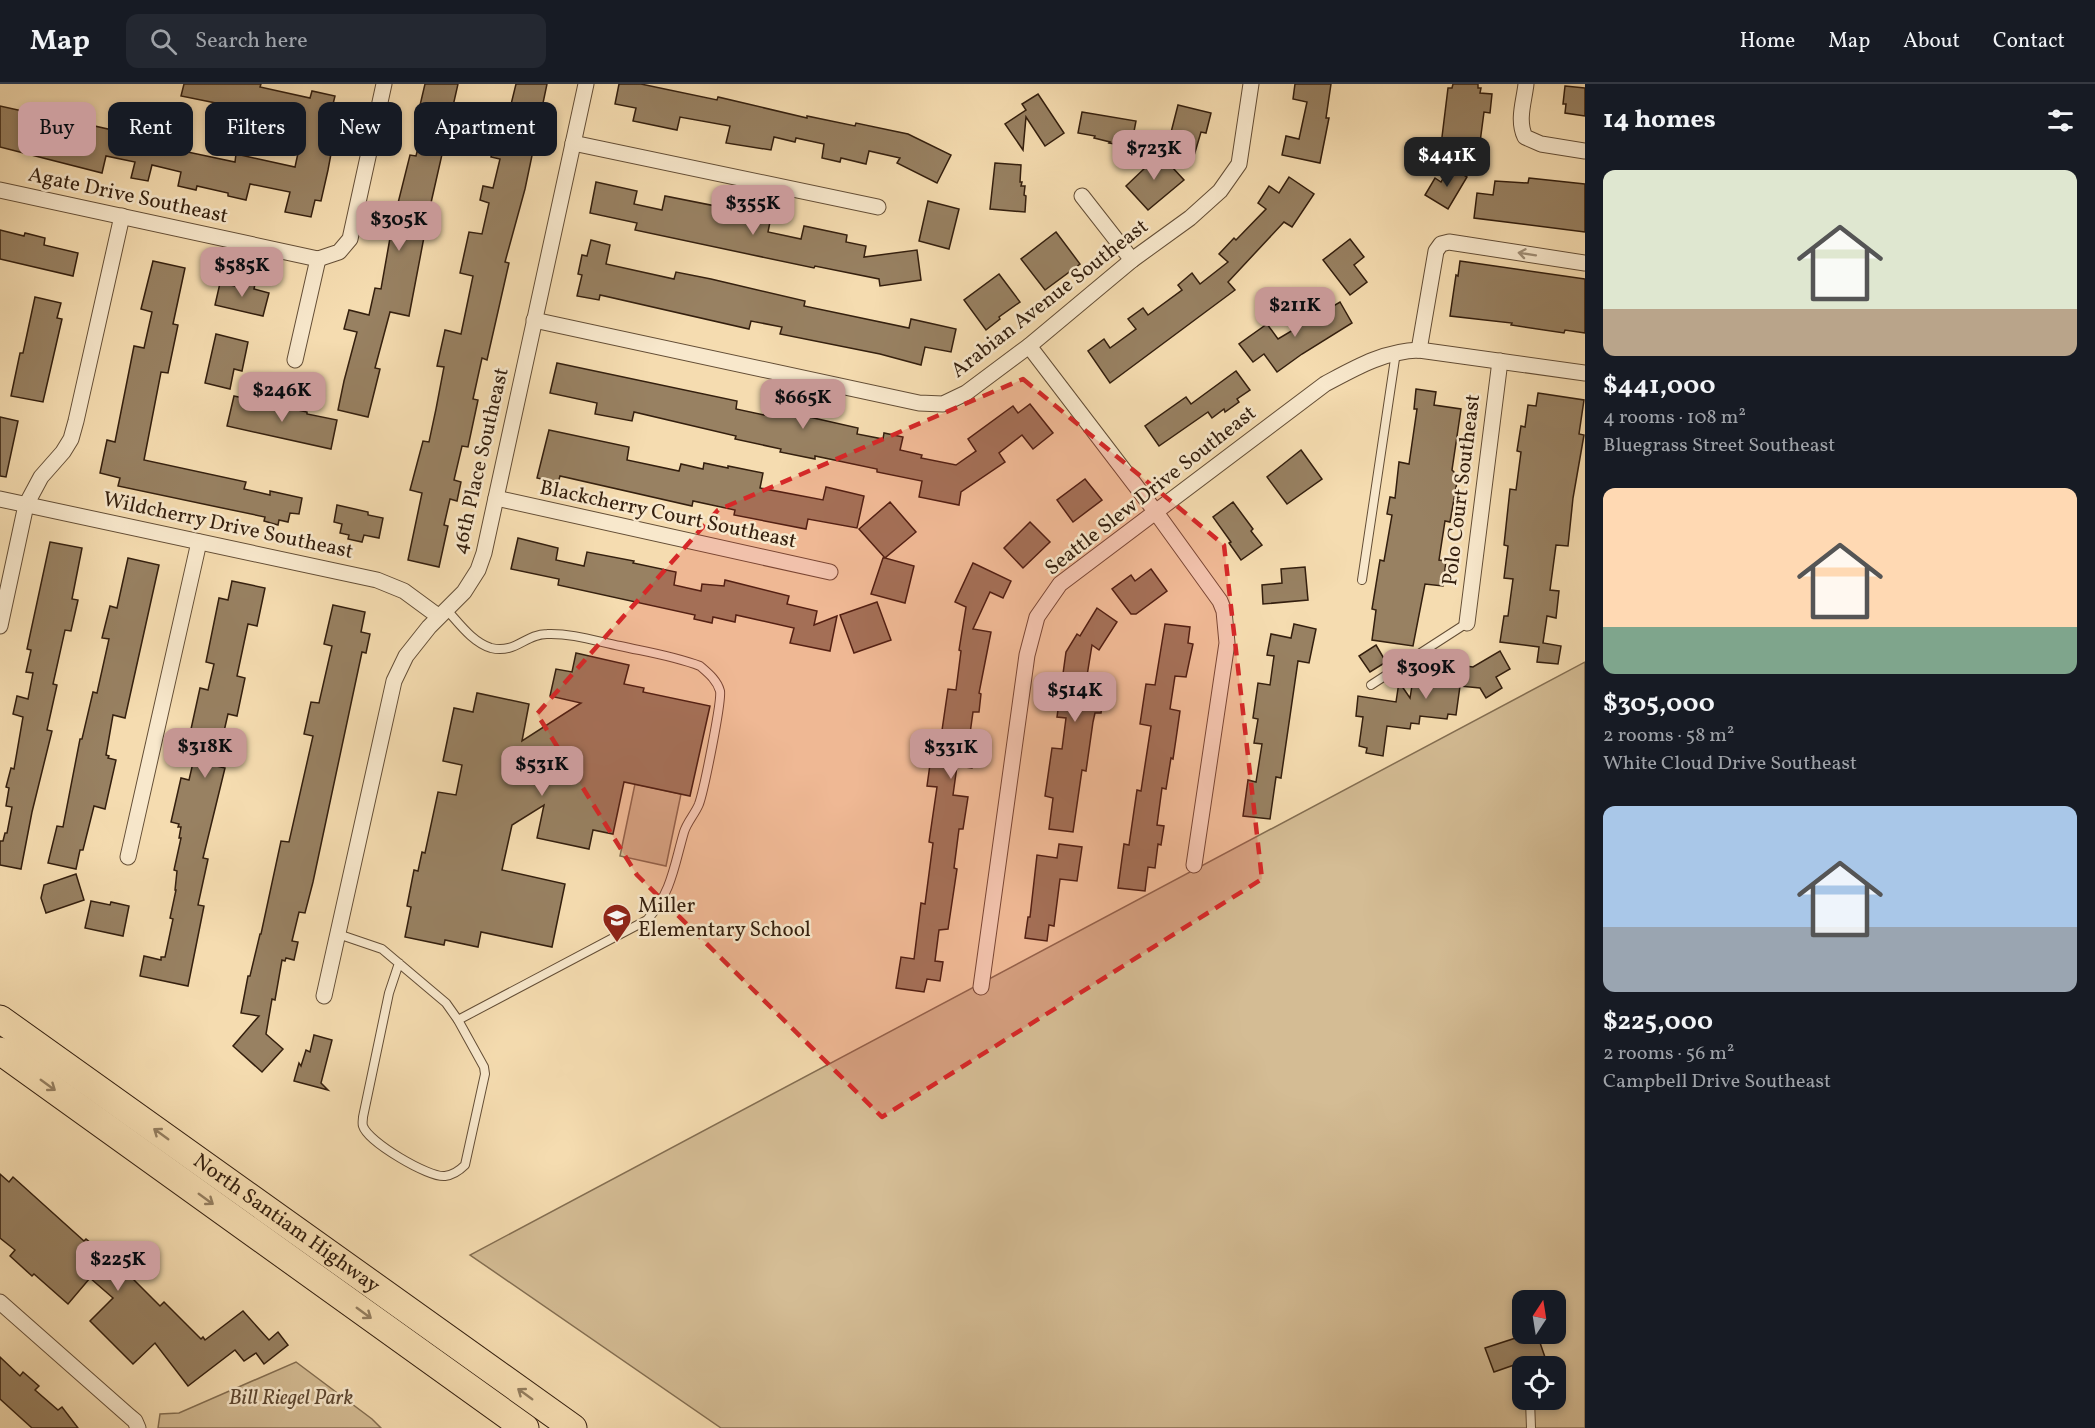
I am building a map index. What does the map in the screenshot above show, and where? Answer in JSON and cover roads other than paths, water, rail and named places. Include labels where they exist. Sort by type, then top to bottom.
[{"type":"highway","name":"North Santiam Highway","points":[[0,1019],[573,1428]]},
{"type":"highway","name":"North Santiam Highway","points":[[0,1051],[525,1428]]},
{"type":"street","points":[[295,360],[318,259],[339,252],[350,239],[384,84]]},
{"type":"street","name":"46th Place Southeast","points":[[324,996],[394,681],[406,656],[442,613],[464,592],[478,570],[484,552],[586,84]]},
{"type":"street","name":"Arabian Avenue Southeast","points":[[534,320],[920,403],[943,404],[966,393],[1029,346],[1132,260],[1190,218],[1220,190],[1239,164],[1251,84]]},
{"type":"street","points":[[1526,84],[1521,120],[1521,128],[1525,137],[1541,144],[1585,151]]},
{"type":"street","points":[[573,143],[878,207]]},
{"type":"street","name":"Agate Drive Southeast","points":[[0,189],[318,259]]},
{"type":"street","points":[[1082,196],[1132,260]]},
{"type":"street","points":[[0,626],[26,504],[41,477],[71,439],[122,216]]},
{"type":"street","points":[[1419,350],[1436,251],[1441,244],[1449,242],[1585,263]]},
{"type":"street","points":[[1029,346],[1220,601],[1227,628],[1225,664],[1194,866]]},
{"type":"street","name":"Seattle Slew Drive Southeast","points":[[981,987],[1027,656],[1037,617],[1059,584],[1325,384],[1371,361],[1396,352],[1419,350],[1585,373]]},
{"type":"street","name":"Polo Court Southeast","points":[[1467,623],[1500,361]]},
{"type":"street","name":"Blackcherry Court Southeast","points":[[496,498],[830,572]]},
{"type":"street","name":"Wildcherry Drive Southeast","points":[[0,499],[376,580],[404,591],[442,613]]},
{"type":"street","points":[[128,857],[199,542]]},
{"type":"street","points":[[0,1302],[135,1421],[138,1428]]},
{"type":"lane","points":[[1362,580],[1396,352]]},
{"type":"lane","points":[[442,613],[488,647],[503,650],[519,645],[532,636],[546,633],[587,639],[700,666],[714,679],[720,692],[719,709],[699,804],[684,830],[677,863],[657,909],[647,920],[458,1020]]},
{"type":"lane","points":[[1371,685],[1467,623]]},
{"type":"lane","points":[[338,934],[382,949],[399,963],[446,1003],[484,1067],[485,1074],[465,1165],[459,1171],[445,1177],[426,1173],[396,1156],[368,1134],[363,1127],[363,1117],[389,993],[399,963]]},
{"type":"lane","points":[[1530,1410],[1531,1428]]},
{"type":"place","name":"Miller Elementary School","points":[[617,944]]},
{"type":"park label","name":"Bill Riegel Park","points":[[291,1398]]}]
